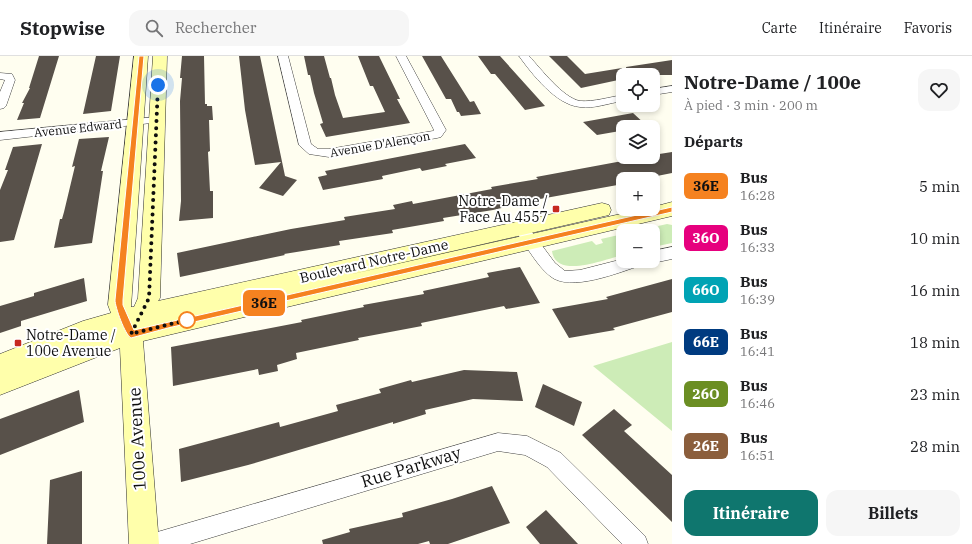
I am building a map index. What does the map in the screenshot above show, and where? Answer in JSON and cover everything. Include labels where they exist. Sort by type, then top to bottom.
[{"type":"street","name":"100e Avenue","points":[[132,322],[149,298],[146,121],[141,56]]},
{"type":"street","name":"100e Avenue","points":[[144,544],[132,322],[119,305],[119,300],[146,121],[160,56]]},
{"type":"street","name":"Avenue D'Alençon","points":[[283,56],[305,145],[309,150],[329,153],[437,134],[440,130],[433,114],[401,56]]},
{"type":"street","points":[[524,56],[560,95],[568,101],[578,104],[616,99]]},
{"type":"street","points":[[0,76],[8,76],[10,80],[0,106]]},
{"type":"street","points":[[660,91],[672,89]]},
{"type":"street","name":"Avenue Edward","points":[[0,136],[146,121]]},
{"type":"street","name":"Boulevard Notre-Dame","points":[[660,202],[671,207]]},
{"type":"street","name":"Boulevard Notre-Dame","points":[[526,235],[616,207]]},
{"type":"street","name":"Boulevard Notre-Dame","points":[[0,365],[91,328],[132,322],[526,235],[671,207]]},
{"type":"street","points":[[526,235],[555,273],[564,277],[575,277],[616,267]]},
{"type":"street","points":[[660,255],[672,252]]},
{"type":"street","name":"Boulevard Notre-Dame","points":[[0,384],[99,345],[132,322]]},
{"type":"street","name":"Rue Parkway","points":[[154,544],[498,442],[527,446],[554,460],[637,544]]},
{"type":"green space","points":[[667,224],[672,225],[672,243],[660,246],[660,226]]},
{"type":"green space","points":[[616,236],[616,257],[594,263],[571,266],[562,264],[555,260],[552,251],[592,241],[596,245],[603,243],[601,239]]},
{"type":"green space","points":[[672,342],[672,431],[593,366]]},
{"type":"building","points":[[39,56],[59,56],[40,118],[17,120],[24,103],[22,103],[30,88]]},
{"type":"building","points":[[96,56],[120,56],[111,111],[83,114]]},
{"type":"building","points":[[182,56],[204,56],[205,104],[207,104],[207,106],[212,106],[213,120],[209,120],[210,151],[208,152],[210,191],[213,191],[213,218],[179,221],[181,201],[180,101],[182,78],[180,78]]},
{"type":"building","points":[[239,56],[260,56],[285,176],[297,180],[283,196],[259,188],[281,162],[255,165],[245,110]]},
{"type":"building","points":[[304,56],[324,56],[343,118],[385,112],[373,86],[370,86],[358,56],[379,56],[400,99],[397,99],[410,123],[326,137],[320,124],[323,123],[310,75],[308,75]]},
{"type":"building","points":[[422,56],[441,56],[470,102],[474,101],[481,114],[461,116],[459,112],[457,112],[451,99],[446,99]]},
{"type":"building","points":[[478,56],[500,56],[545,106],[525,110],[495,74],[491,74]]},
{"type":"building","points":[[549,56],[567,56],[585,74],[616,69],[616,80],[581,88]]},
{"type":"building","points":[[672,60],[672,75],[660,75],[660,68],[626,67]]},
{"type":"building","points":[[633,113],[641,120],[616,120],[616,132],[597,135],[583,122]]},
{"type":"building","points":[[109,137],[101,171],[103,171],[92,243],[54,248],[60,219],[62,219],[64,212],[75,166],[72,167],[79,139]]},
{"type":"building","points":[[42,144],[14,240],[0,242],[0,190],[8,170],[5,170],[13,147]]},
{"type":"building","points":[[465,144],[476,158],[445,164],[447,166],[422,171],[420,168],[382,176],[383,179],[323,190],[318,177],[327,175],[325,171]]},
{"type":"building","points":[[672,152],[672,173],[660,175],[660,172],[616,172],[616,185],[540,199],[493,210],[443,218],[444,221],[392,230],[393,233],[339,241],[340,245],[284,254],[285,255],[180,277],[177,253],[291,229],[345,220],[344,217],[395,209],[393,205],[412,201],[413,204],[492,189],[491,187],[538,179],[536,177],[616,162],[616,164],[660,164],[660,154]]},
{"type":"building","points":[[520,267],[540,303],[506,309],[504,306],[421,323],[422,326],[358,338],[359,340],[296,353],[297,359],[277,365],[278,371],[259,375],[258,369],[173,386],[171,347],[302,322],[301,320],[364,307],[363,305],[424,294],[423,291],[489,277],[487,273]]},
{"type":"building","points":[[84,278],[87,301],[21,321],[21,326],[0,333],[0,306],[34,296],[34,293]]},
{"type":"building","points":[[672,279],[672,312],[613,328],[615,330],[569,338],[552,309],[608,299],[606,297]]},
{"type":"building","points":[[464,370],[517,372],[523,401],[473,399],[425,410],[426,414],[393,424],[393,422],[248,465],[181,482],[179,449],[279,422],[280,427],[338,411],[336,405],[381,393],[379,389],[411,380],[412,382]]},
{"type":"building","points":[[543,384],[582,402],[574,426],[535,407]]},
{"type":"building","points":[[79,390],[84,422],[0,455],[0,419]]},
{"type":"building","points":[[614,409],[632,425],[624,431],[672,475],[672,522],[582,435]]},
{"type":"building","points":[[82,471],[82,544],[47,544],[50,480]]},
{"type":"building","points":[[492,486],[510,523],[448,544],[430,544],[429,541],[418,544],[323,544],[322,540],[350,532],[349,529],[403,517],[402,513]]},
{"type":"building","points":[[546,510],[578,544],[540,544],[526,527]]},
{"type":"bus line","name":"36E","points":[[141,56],[119,300],[119,305],[131,334],[672,209]]},
{"type":"place","name":"Notre-Dame / Face Au 4557","points":[[556,209]]},
{"type":"place","name":"Notre-Dame / 100e Avenue","points":[[18,343]]},
{"type":"route","points":[[158,85],[149,298],[131,334],[187,320]]}]
